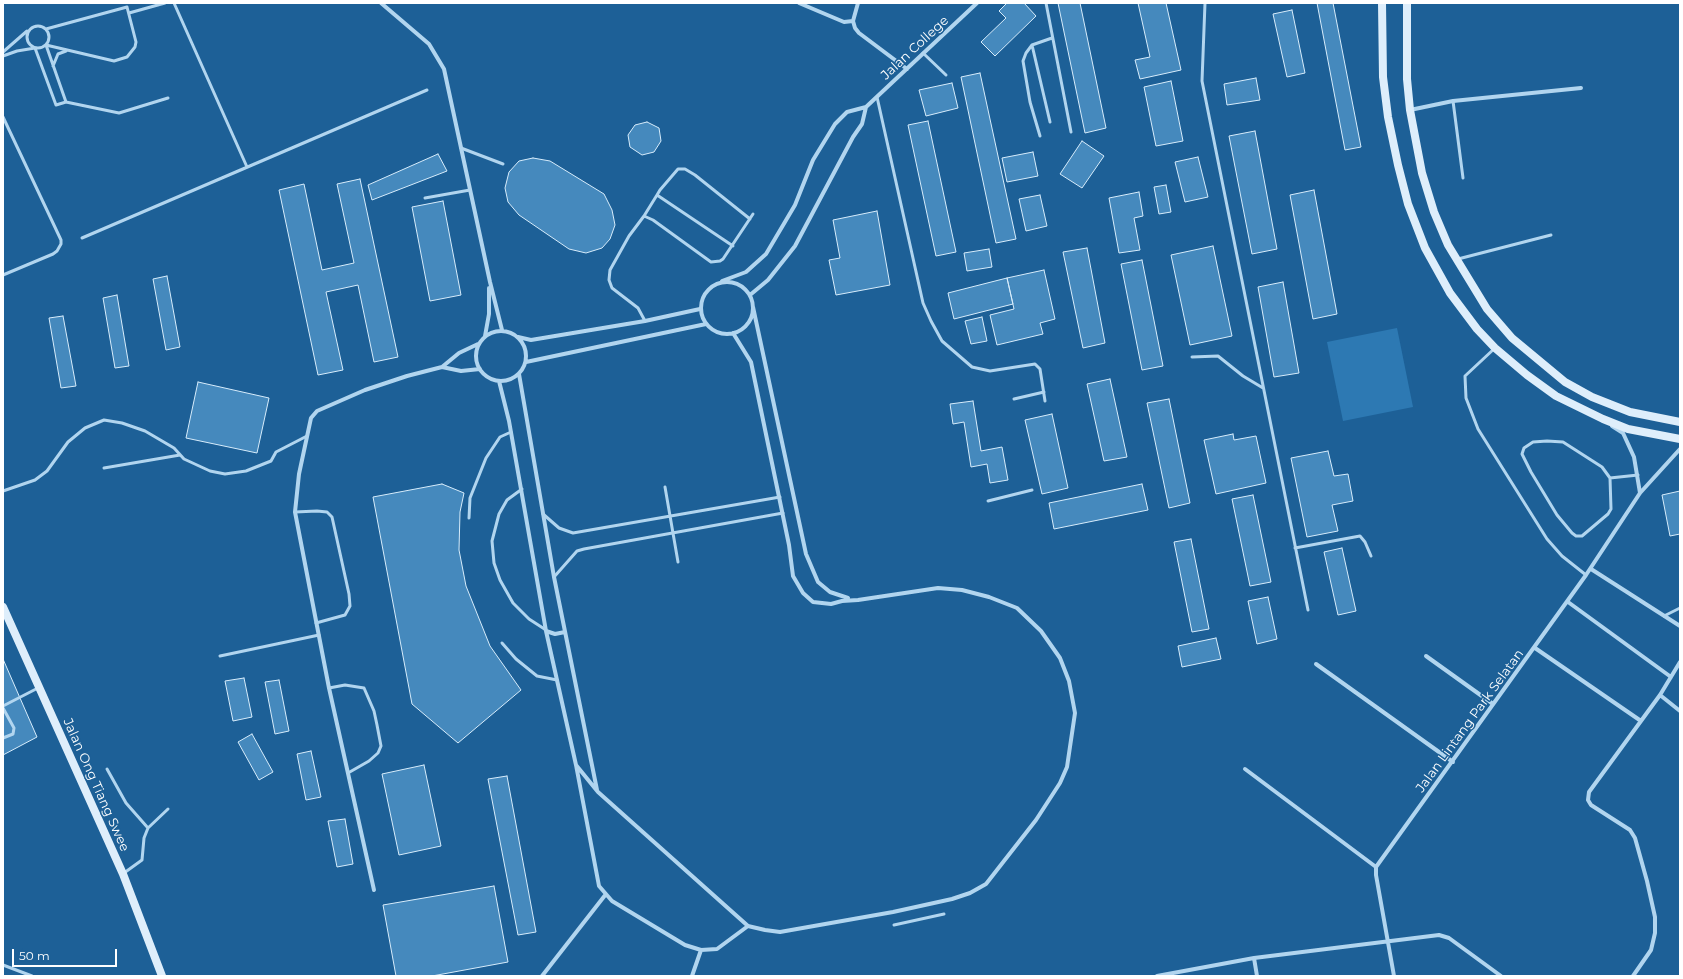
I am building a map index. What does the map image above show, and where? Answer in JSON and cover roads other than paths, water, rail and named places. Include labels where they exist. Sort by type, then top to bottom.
[{"type":"main road","points":[[1382,3],[1383,77],[1388,117],[1398,165],[1408,204],[1425,248],[1450,293],[1477,329],[1494,348],[1527,376],[1556,396],[1603,419],[1628,429],[1680,439]]},
{"type":"main road","points":[[1402,3],[1406,29]]},
{"type":"main road","points":[[1407,3],[1406,29],[1410,110],[1422,173],[1434,212],[1456,259],[1487,309],[1512,338],[1565,382],[1592,397],[1630,412],[1680,422]]},
{"type":"main road","name":"Jalan Ong Tiang Swee","points":[[3,607],[123,874],[162,976]]},
{"type":"street","points":[[381,3],[429,44],[435,51],[444,69],[490,282],[502,330]]},
{"type":"street","points":[[799,3],[844,22],[853,21]]},
{"type":"street","points":[[858,3],[853,21],[859,33],[907,69]]},
{"type":"street","name":"Jalan College","points":[[866,107],[976,3]]},
{"type":"street","points":[[1410,110],[1452,101],[1581,88]]},
{"type":"street","points":[[750,295],[768,280],[795,246],[852,137],[862,124],[866,107],[847,112],[835,124],[813,160],[794,205],[766,254],[746,272],[713,285],[706,291],[701,300],[700,309],[706,324],[718,333],[733,333],[740,330],[749,321],[753,307]]},
{"type":"street","points":[[722,281],[738,284],[750,295],[806,554],[818,582],[830,592],[842,598],[858,600]]},
{"type":"street","points":[[490,282],[489,314],[484,336],[478,344],[476,352],[476,361],[484,375],[498,381],[513,378],[519,374],[526,362],[525,348],[518,337]]},
{"type":"street","points":[[484,336],[502,330],[518,337],[531,340],[645,321],[700,309]]},
{"type":"street","points":[[526,362],[706,324]]},
{"type":"street","points":[[576,765],[598,792],[748,926],[780,932],[892,912],[970,893],[986,884],[1036,820],[1060,783],[1067,767],[1075,713],[1069,680],[1060,658],[1041,631],[1016,608],[989,597],[962,590],[938,588],[858,600],[842,600],[831,604],[820,604],[813,602],[803,593],[793,576],[780,497],[751,362],[733,333]]},
{"type":"street","points":[[374,890],[329,688],[295,512],[300,474],[311,418],[323,407],[407,376],[442,367],[459,353],[478,344]]},
{"type":"street","points":[[442,367],[461,371],[480,369]]},
{"type":"street","points":[[519,374],[554,577],[598,792]]},
{"type":"street","points":[[498,381],[511,432],[546,631],[576,765],[599,886],[612,900],[685,945],[701,950],[717,949],[748,926]]},
{"type":"street","points":[[1603,419],[1623,433],[1634,457],[1640,493]]},
{"type":"street","name":"Jalan Lintang Park Selatan","points":[[1376,867],[1568,602],[1640,493],[1680,449]]},
{"type":"street","points":[[1591,568],[1680,626]]},
{"type":"street","points":[[1568,602],[1671,677]]},
{"type":"street","points":[[546,631],[555,634],[565,632]]},
{"type":"street","points":[[1535,648],[1641,721]]},
{"type":"street","points":[[1426,656],[1493,704]]},
{"type":"street","points":[[1633,976],[1651,950],[1656,933],[1653,910],[1638,846],[1630,830],[1591,805],[1588,800],[1589,792],[1660,695],[1680,662]]},
{"type":"street","points":[[1316,664],[1453,762]]},
{"type":"street","points":[[1660,695],[1680,711]]},
{"type":"street","points":[[1246,769],[1376,867],[1376,875],[1394,976]]},
{"type":"street","points":[[542,976],[606,894]]},
{"type":"street","points":[[1157,976],[1254,958],[1439,935],[1449,938],[1501,976]]},
{"type":"street","points":[[692,976],[701,950]]},
{"type":"street","points":[[1254,958],[1257,976]]},
{"type":"lane","points":[[129,13],[164,3]]},
{"type":"lane","points":[[174,3],[247,167]]},
{"type":"lane","points":[[1046,3],[1071,132]]},
{"type":"lane","points":[[1204,3],[1202,81],[1308,610]]},
{"type":"lane","points":[[3,52],[36,26],[46,29],[127,7],[136,42],[135,47],[127,57],[114,61],[46,45],[17,51],[3,56]]},
{"type":"lane","points":[[46,29],[49,39],[46,45],[66,102]]},
{"type":"lane","points":[[29,30],[27,41],[35,48],[56,105],[66,102],[119,112],[168,98]]},
{"type":"lane","points":[[1040,136],[1030,102],[1024,61],[1026,53],[1032,45],[1052,38]]},
{"type":"lane","points":[[1032,45],[1050,122]]},
{"type":"lane","points":[[53,66],[58,54],[70,51]]},
{"type":"lane","points":[[923,53],[946,74]]},
{"type":"lane","points":[[82,238],[427,90]]},
{"type":"lane","points":[[877,97],[923,303],[942,341],[972,367],[990,371],[1036,364],[1040,369],[1045,401]]},
{"type":"lane","points":[[1452,101],[1464,178]]},
{"type":"lane","points":[[3,117],[61,240],[59,248],[53,254],[3,275]]},
{"type":"lane","points":[[461,148],[503,164]]},
{"type":"lane","points":[[645,321],[638,308],[612,288],[608,280],[610,270],[629,236],[657,195],[678,169],[685,169],[695,174],[750,219]]},
{"type":"lane","points":[[425,198],[470,190]]},
{"type":"lane","points":[[657,195],[733,246]]},
{"type":"lane","points":[[644,216],[653,220],[711,262],[720,261],[723,259],[753,214]]},
{"type":"lane","points":[[1456,259],[1551,235]]},
{"type":"lane","points":[[1494,348],[1465,376],[1466,398],[1478,429],[1547,539],[1562,556],[1586,576]]},
{"type":"lane","points":[[1192,357],[1218,356],[1243,376],[1263,388]]},
{"type":"lane","points":[[1014,399],[1044,392]]},
{"type":"lane","points":[[3,491],[35,480],[48,471],[68,442],[85,428],[104,420],[122,422],[145,431],[174,448],[184,459],[210,471],[225,474],[246,471],[271,461],[276,452],[308,436]]},
{"type":"lane","points":[[469,518],[470,498],[486,458],[500,437],[511,432]]},
{"type":"lane","points":[[1533,442],[1563,442],[1602,467],[1610,478],[1611,509],[1588,532],[1582,536],[1576,536],[1557,514],[1531,472],[1522,454],[1524,448],[1533,442]]},
{"type":"lane","points":[[104,468],[180,455]]},
{"type":"lane","points":[[1610,478],[1638,475]]},
{"type":"lane","points":[[665,487],[678,562]]},
{"type":"lane","points":[[522,489],[507,500],[499,514],[492,541],[494,563],[500,580],[513,603],[529,619],[546,631]]},
{"type":"lane","points":[[988,501],[1032,490]]},
{"type":"lane","points":[[542,513],[558,528],[573,533],[780,497]]},
{"type":"lane","points":[[295,512],[327,512],[332,517],[349,594],[350,606],[344,615],[316,623]]},
{"type":"lane","points":[[554,577],[577,551],[783,513]]},
{"type":"lane","points":[[1295,548],[1360,536],[1365,542],[1371,556]]},
{"type":"lane","points":[[1664,616],[1680,608]]},
{"type":"lane","points":[[220,656],[319,635]]},
{"type":"lane","points":[[502,643],[516,659],[536,676],[557,680]]},
{"type":"lane","points":[[329,688],[345,685],[364,688],[374,711],[381,746],[378,752],[369,761],[348,772]]},
{"type":"lane","points":[[3,738],[13,734],[14,728],[3,707],[39,687]]},
{"type":"lane","points":[[107,769],[126,803],[148,828]]},
{"type":"lane","points":[[123,874],[142,860],[144,838],[148,828],[168,809]]},
{"type":"lane","points":[[894,925],[944,914]]},
{"type":"lane","points":[[3,965],[32,976]]}]
